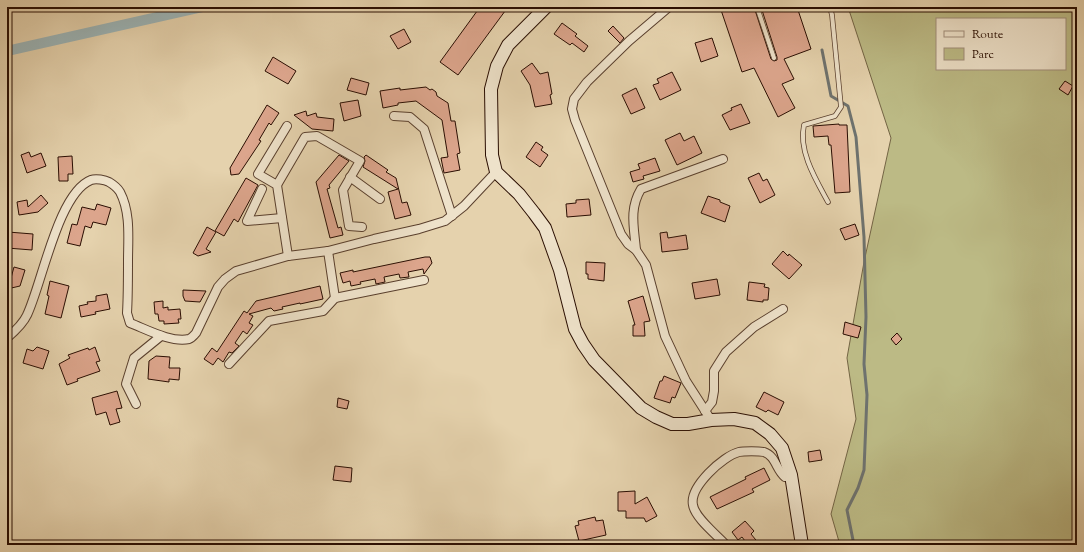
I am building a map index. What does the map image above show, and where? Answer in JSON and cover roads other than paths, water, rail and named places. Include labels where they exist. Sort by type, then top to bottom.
[{"type":"street","points":[[546,7],[508,45],[497,66],[491,89],[492,156],[496,172],[519,194],[545,228],[560,270],[575,329],[583,344],[594,360],[641,408],[656,418],[672,424],[688,424],[708,416],[755,423],[770,434],[782,448],[791,475],[802,545]]},
{"type":"street","points":[[669,7],[587,82],[574,99],[572,110],[621,234],[628,244],[636,250],[646,265],[666,336],[686,381],[708,416]]},
{"type":"street","points":[[394,116],[410,117],[424,129],[452,216]]},
{"type":"street","points":[[277,185],[258,174],[287,126]]},
{"type":"street","points":[[288,256],[277,185],[305,137],[317,136],[360,161],[343,190],[349,226],[362,227]]},
{"type":"street","points":[[636,250],[633,216],[636,198],[641,188],[723,159]]},
{"type":"street","points":[[7,338],[14,332],[26,316],[63,214],[76,193],[84,184],[93,179],[106,181],[114,185],[120,192],[124,205],[128,226],[127,313],[130,323],[161,336],[180,339],[190,338],[196,333],[218,287],[225,278],[236,271],[288,256],[328,251],[374,239],[419,230],[446,221],[464,206],[496,172]]},
{"type":"street","points":[[350,177],[380,199]]},
{"type":"street","points":[[262,189],[247,221],[282,218]]},
{"type":"street","points":[[328,251],[335,298]]},
{"type":"street","points":[[229,364],[269,321],[323,311],[335,298],[424,280]]},
{"type":"street","points":[[708,416],[714,391],[714,371],[726,352],[754,327],[783,310]]},
{"type":"street","points":[[136,404],[126,384],[134,358],[161,336]]},
{"type":"street","points":[[726,545],[696,514],[692,504],[694,493],[719,463],[739,452],[764,452],[775,459],[779,473],[785,477],[791,475]]},
{"type":"lane","points":[[757,7],[774,58]]},
{"type":"lane","points":[[828,202],[810,169],[802,134],[804,125],[835,116],[840,107],[830,7]]},
{"type":"waterway","points":[[7,51],[202,7]]},
{"type":"waterway","points":[[822,50],[831,96],[848,106],[856,137],[864,237],[866,317],[864,364],[867,395],[864,470],[858,488],[847,510],[854,545]]}]
